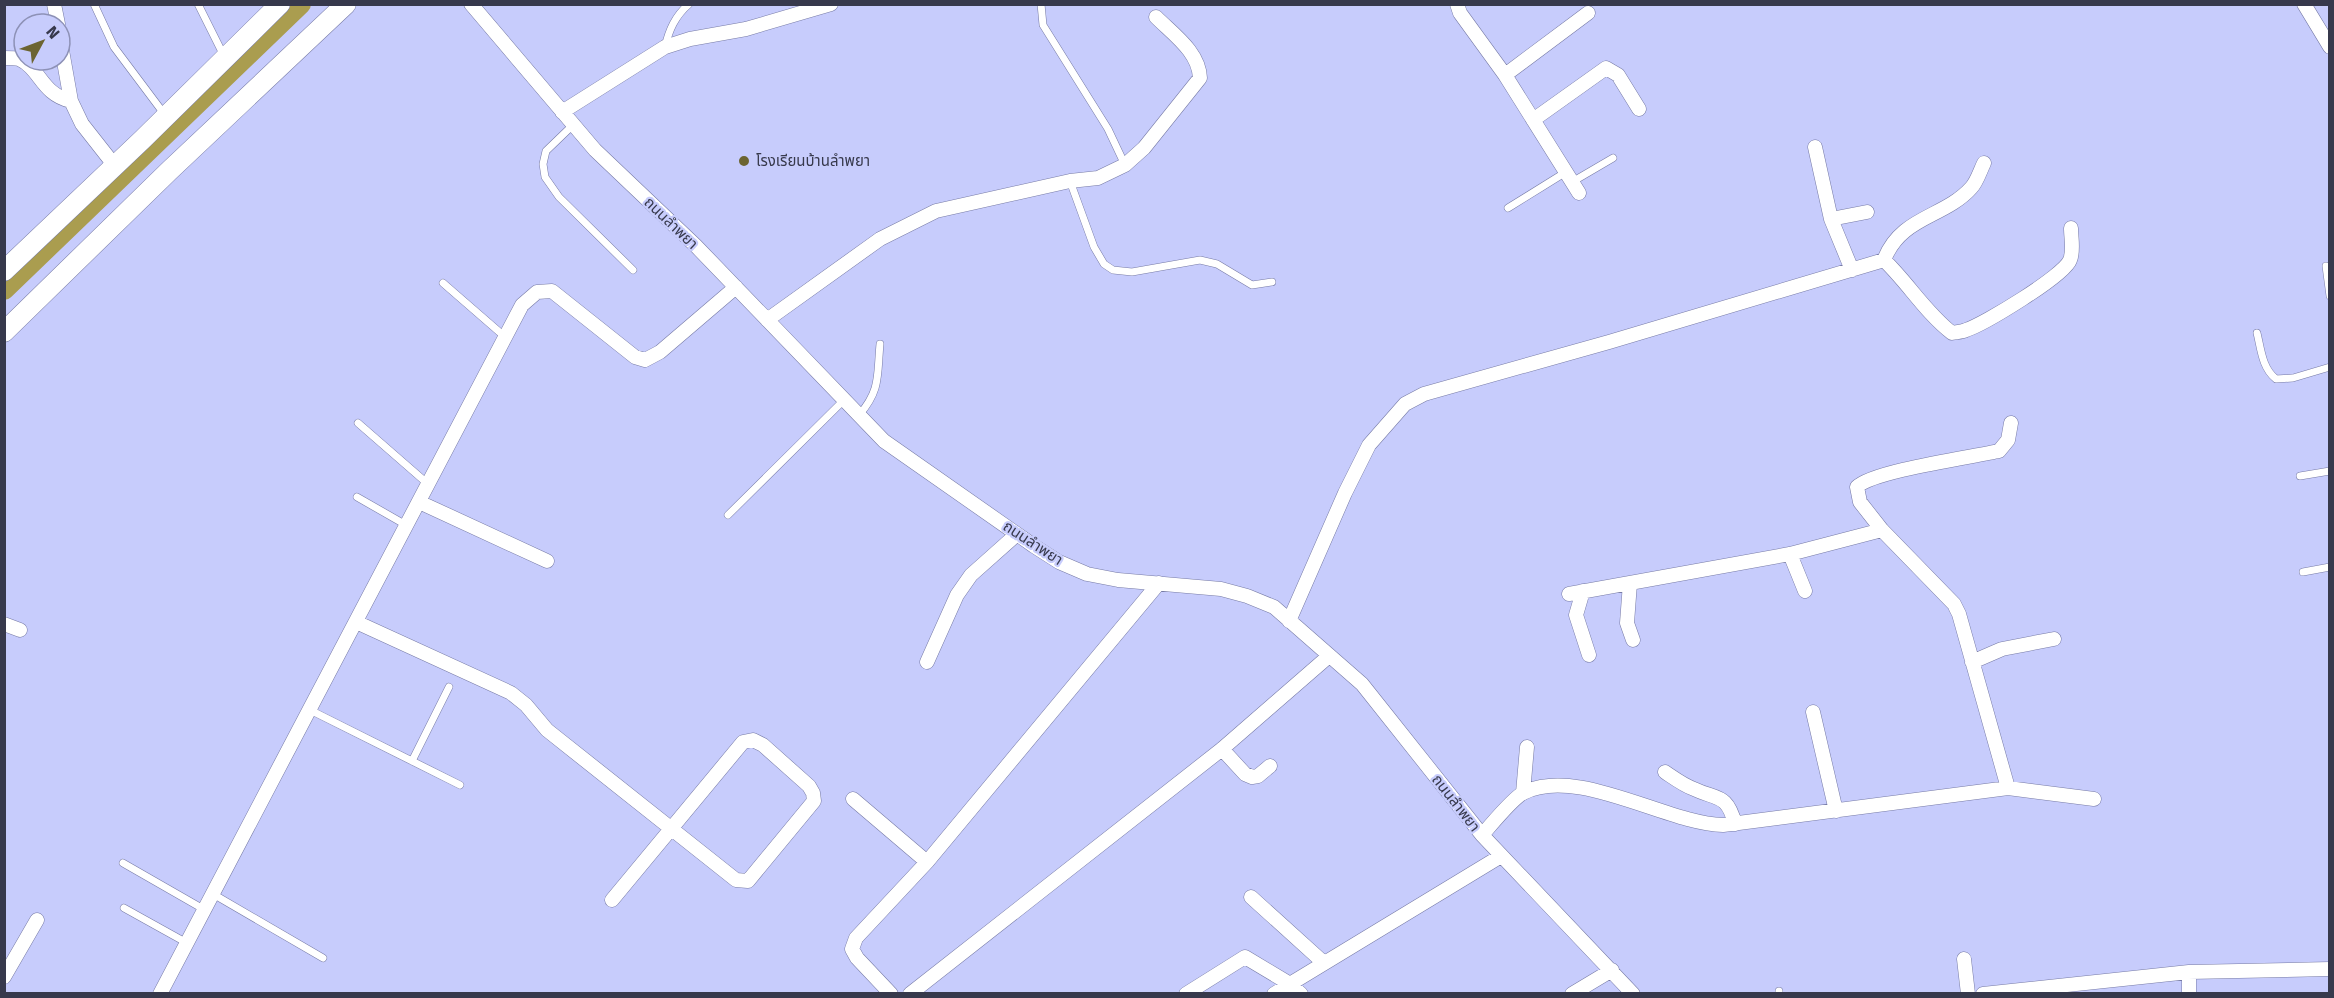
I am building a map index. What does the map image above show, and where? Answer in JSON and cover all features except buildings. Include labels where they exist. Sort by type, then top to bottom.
[{"type":"street","points":[[4,271],[280,4]]},
{"type":"street","points":[[4,332],[169,171],[346,4]]},
{"type":"street","name":"ถนนลำพยา","points":[[471,4],[595,150],[736,287],[884,441],[1059,562],[1087,574],[1118,580],[1221,589],[1274,607],[1362,684],[1482,836],[1633,993]]},
{"type":"street","points":[[562,112],[664,47],[690,39],[746,29],[831,4]]},
{"type":"street","points":[[1457,4],[1460,13],[1505,75],[1572,182]]},
{"type":"street","points":[[2304,4],[2330,46]]},
{"type":"street","points":[[1505,75],[1588,13]]},
{"type":"street","points":[[767,320],[880,239],[936,211],[1098,178],[1125,165],[1144,148],[1200,78],[1199,66],[1189,49],[1156,17]]},
{"type":"street","points":[[4,58],[19,59],[55,95],[71,101]]},
{"type":"street","points":[[1533,120],[1606,68],[1618,75],[1639,109]]},
{"type":"street","points":[[66,72],[71,101],[82,124],[115,166]]},
{"type":"street","points":[[1815,147],[1831,219],[1852,270]]},
{"type":"street","points":[[1884,260],[1889,246],[1903,231],[1958,199],[1972,187],[1984,164]]},
{"type":"street","points":[[1831,219],[1867,212]]},
{"type":"street","points":[[1884,260],[1943,326],[1952,333],[1967,330],[2035,291],[2063,271],[2070,261],[2071,228]]},
{"type":"street","points":[[1289,621],[1345,492],[1369,445],[1405,404],[1424,394],[1609,342],[1884,260]]},
{"type":"street","points":[[160,993],[522,304],[529,297],[542,291],[552,291],[636,357],[645,360],[660,352],[736,287]]},
{"type":"street","points":[[2008,788],[1959,614],[1954,604],[1882,530],[1860,502],[1857,488],[1862,482],[1884,475],[1999,451],[2008,440],[2012,423]]},
{"type":"street","points":[[418,501],[547,561]]},
{"type":"street","points":[[1569,594],[1790,555],[1882,530]]},
{"type":"street","points":[[927,662],[957,595],[971,575],[1017,534]]},
{"type":"street","points":[[1790,555],[1805,591]]},
{"type":"street","points":[[891,993],[857,958],[852,949],[856,938],[927,862],[1159,583]]},
{"type":"street","points":[[1630,583],[1627,623],[1633,640]]},
{"type":"street","points":[[1583,591],[1576,615],[1589,655]]},
{"type":"street","points":[[356,622],[511,693],[526,705],[547,730],[671,829],[736,880],[748,881],[814,801],[813,793],[809,786],[763,745],[753,740],[743,742],[671,829],[612,900]]},
{"type":"street","points":[[4,624],[20,630]]},
{"type":"street","points":[[1972,662],[2002,649],[2054,639]]},
{"type":"street","points":[[910,993],[1222,749],[1329,656]]},
{"type":"street","points":[[1813,712],[1836,811]]},
{"type":"street","points":[[1523,793],[1527,747]]},
{"type":"street","points":[[1222,749],[1245,774],[1252,777],[1270,766]]},
{"type":"street","points":[[1665,772],[1684,785],[1722,800],[1731,809],[1735,824]]},
{"type":"street","points":[[1482,836],[1523,793],[1548,786],[1573,787],[1617,796],[1697,822],[1714,825],[2008,788],[2094,799]]},
{"type":"street","points":[[853,799],[927,862]]},
{"type":"street","points":[[1274,993],[1501,856]]},
{"type":"street","points":[[1251,897],[1324,963]]},
{"type":"street","points":[[4,977],[38,920]]},
{"type":"street","points":[[1186,993],[1245,957],[1301,993]]},
{"type":"street","points":[[1964,959],[1968,993]]},
{"type":"street","points":[[1983,993],[2015,992],[2189,972],[2330,969]]},
{"type":"street","points":[[1572,993],[1612,970]]},
{"type":"street","points":[[2189,972],[2189,993]]},
{"type":"lane","points":[[94,4],[114,47],[166,116]]},
{"type":"lane","points":[[198,4],[225,58]]},
{"type":"lane","points":[[664,47],[668,31],[680,12],[689,4]]},
{"type":"lane","points":[[1041,4],[1043,25],[1108,129],[1125,165]]},
{"type":"lane","points":[[573,124],[546,151],[543,164],[545,177],[559,197],[633,270]]},
{"type":"lane","points":[[1508,208],[1572,182],[1613,158]]},
{"type":"lane","points":[[1070,182],[1094,247],[1104,264],[1113,270],[1132,272],[1200,260],[1217,264],[1252,285],[1272,282]]},
{"type":"lane","points":[[2326,266],[2330,296]]},
{"type":"lane","points":[[443,283],[504,336]]},
{"type":"lane","points":[[2257,333],[2264,362],[2269,374],[2276,379],[2293,378],[2330,367]]},
{"type":"lane","points":[[859,415],[871,401],[876,389],[880,344]]},
{"type":"lane","points":[[728,515],[844,400]]},
{"type":"lane","points":[[358,423],[428,484]]},
{"type":"lane","points":[[2300,476],[2330,471]]},
{"type":"lane","points":[[357,497],[406,525]]},
{"type":"lane","points":[[2303,572],[2330,567]]},
{"type":"lane","points":[[412,761],[449,687]]},
{"type":"lane","points":[[310,710],[460,785]]},
{"type":"lane","points":[[123,862],[205,910]]},
{"type":"lane","points":[[213,894],[323,958]]},
{"type":"lane","points":[[124,908],[187,943]]},
{"type":"waterway","points":[[4,290],[301,4]]},
{"type":"place","name":"โรงเรียนบ้านลำพยา","points":[[744,161]]}]
